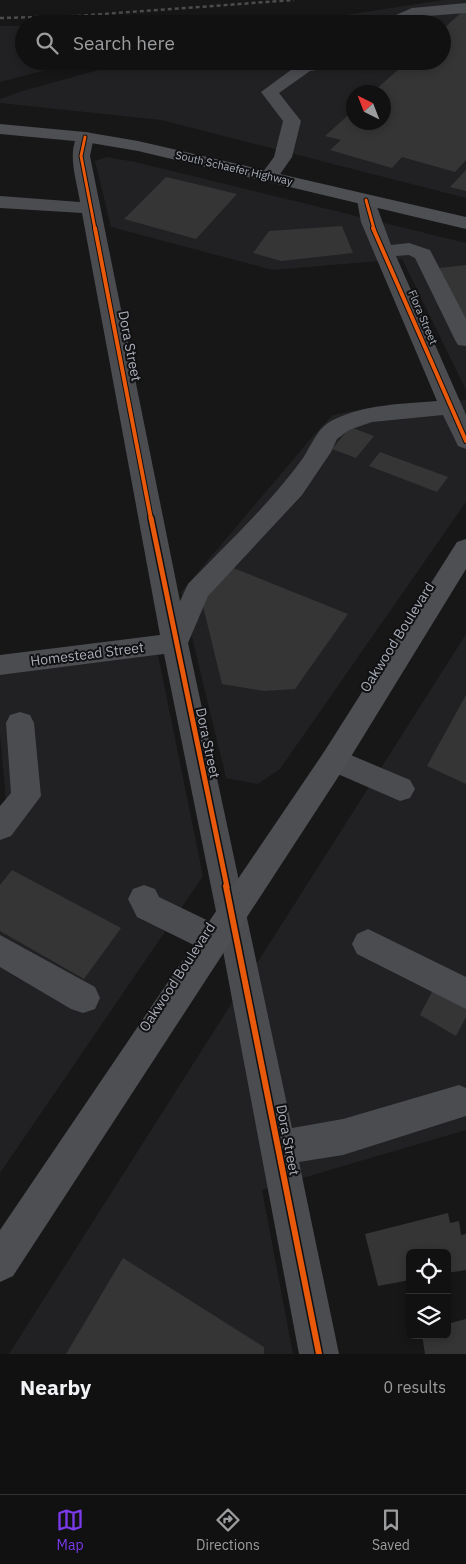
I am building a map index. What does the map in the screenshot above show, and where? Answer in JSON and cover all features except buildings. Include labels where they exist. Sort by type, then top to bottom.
[{"type":"main road","name":"South Schaefer Highway","points":[[0,130],[85,137],[138,146],[466,223]]},
{"type":"main road","name":"Oakwood Boulevard","points":[[0,1264],[334,760],[466,548]]},
{"type":"street","points":[[408,15],[466,8]]},
{"type":"street","points":[[268,176],[283,157],[292,121],[269,92],[301,70]]},
{"type":"street","name":"Dora Street","points":[[85,137],[81,156],[175,643],[232,913],[319,1354]]},
{"type":"street","name":"Flora Street","points":[[366,200],[371,222],[466,441]]},
{"type":"street","points":[[0,202],[92,208]]},
{"type":"street","points":[[384,252],[403,248],[416,249],[423,254],[466,340]]},
{"type":"street","points":[[175,643],[197,591],[293,489],[319,452],[327,435],[341,425],[369,415],[451,407]]},
{"type":"street","name":"Homestead Street","points":[[0,665],[175,643]]},
{"type":"street","points":[[0,827],[26,796],[20,723]]},
{"type":"street","points":[[334,760],[400,789]]},
{"type":"street","points":[[144,899],[148,907],[215,940]]},
{"type":"street","points":[[368,944],[466,994]]},
{"type":"street","points":[[0,950],[83,998]]},
{"type":"street","points":[[278,1148],[344,1136],[459,1102]]},
{"type":"shaded area","points":[[443,0],[466,0],[466,198],[161,120],[0,103],[0,99],[98,70],[451,70],[451,15],[346,15]]},
{"type":"shaded area","points":[[0,26],[15,26],[15,70],[46,70],[0,82]]},
{"type":"shaded area","points":[[107,157],[135,162],[466,243],[466,390],[402,259],[273,270],[111,227],[95,161]]},
{"type":"shaded area","points":[[466,400],[466,502],[280,769],[258,784],[226,778],[181,592],[319,429],[333,415],[363,409]]},
{"type":"shaded area","points":[[466,634],[466,1130],[262,1190],[293,1354],[9,1354]]},
{"type":"shaded area","points":[[158,655],[203,876],[0,1173],[0,810],[6,802],[0,733],[0,675]]},
{"type":"railway","points":[[90,15],[294,0]]},
{"type":"railway","points":[[0,18],[15,18]]},
{"type":"cycle path","points":[[85,137],[81,156],[175,643],[232,913],[319,1354]]},
{"type":"cycle path","points":[[366,200],[371,222],[466,441]]}]
